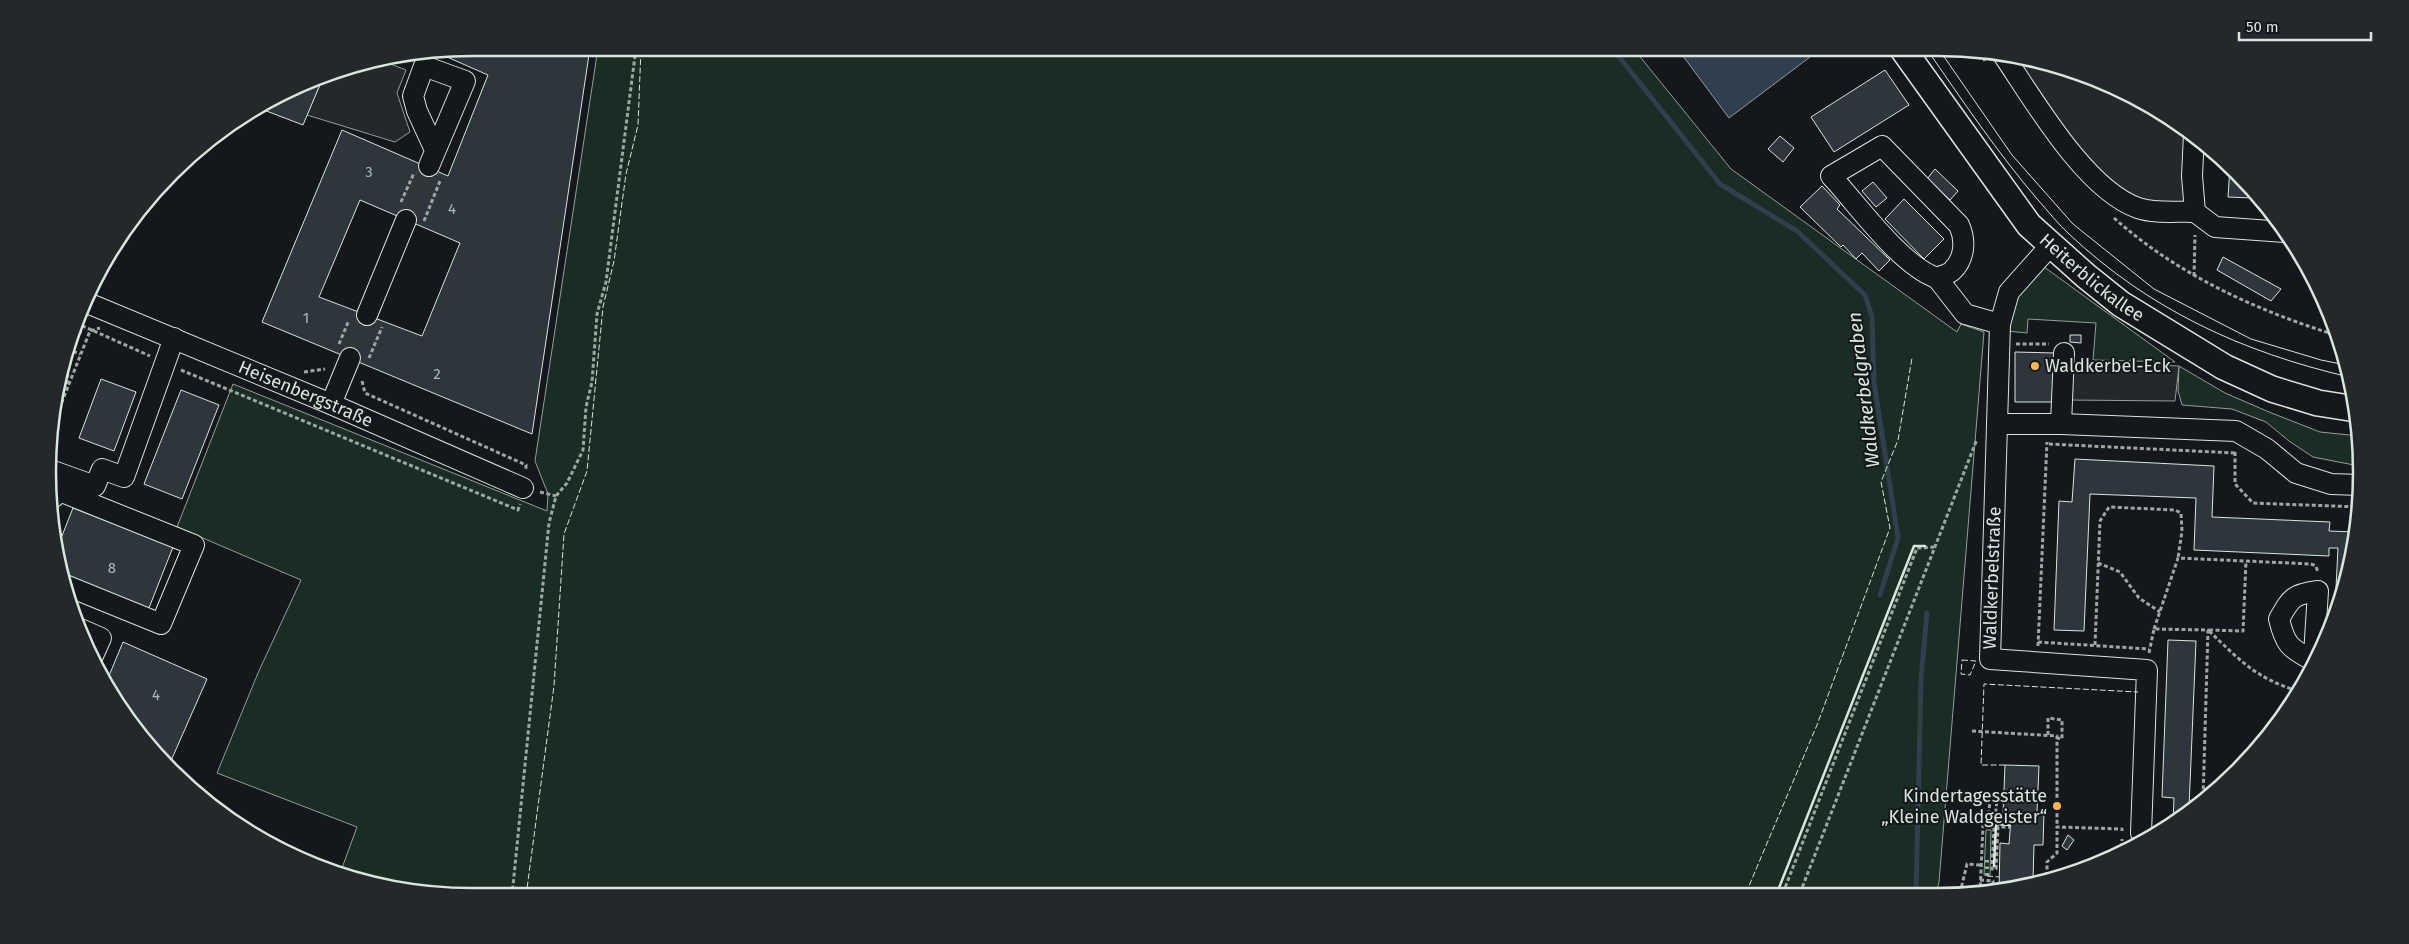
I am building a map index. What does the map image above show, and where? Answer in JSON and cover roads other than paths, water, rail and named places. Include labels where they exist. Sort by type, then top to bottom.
[{"type":"main road","name":"Heiterblickallee","points":[[1908,56],[2029,225],[2050,246],[2121,304],[2224,368],[2277,390],[2318,403],[2347,408]]},
{"type":"street","points":[[2009,63],[2064,142],[2088,170],[2117,197],[2148,211],[2195,212],[2215,227],[2276,231]]},
{"type":"street","points":[[2193,145],[2192,176],[2195,212]]},
{"type":"street","points":[[1937,278],[1952,271],[1963,252],[1964,237],[1959,225],[1882,146],[1831,176],[1908,262],[1924,274],[1937,278],[1965,314],[2000,334]]},
{"type":"street","points":[[368,317],[409,218]]},
{"type":"street","name":"Waldkerbelstraße","points":[[2050,246],[2009,292],[2000,334],[1990,659],[2037,664],[2147,670],[2141,834]]},
{"type":"street","name":"Heisenbergstraße","points":[[92,304],[528,489]]},
{"type":"street","points":[[56,472],[95,486],[102,469],[124,477],[174,338]]},
{"type":"street","points":[[2055,424],[2064,353]]},
{"type":"street","points":[[331,404],[351,357]]},
{"type":"street","points":[[1997,424],[2055,424],[2236,431],[2267,449],[2296,473],[2331,484],[2353,485]]},
{"type":"street","points":[[57,491],[194,545],[160,624],[72,588]]},
{"type":"street","points":[[2309,658],[2300,654],[2284,640],[2279,619],[2291,598],[2302,593],[2318,591],[2315,646]]},
{"type":"street","points":[[89,633],[101,638],[96,649]]},
{"type":"water","points":[[1683,56],[1811,56],[1729,118]]},
{"type":"waterway","name":"Waldkerbelgraben","points":[[1618,56],[1720,184],[1797,231],[1865,295],[1872,317],[1874,382],[1898,538],[1880,595]]},
{"type":"waterway","name":"Waldkerbelgraben","points":[[1916,888],[1921,679],[1927,613]]},
{"type":"tunnel","points":[[406,220],[429,166]]},
{"type":"tunnel","points":[[350,358],[367,315]]},
{"type":"tram line","points":[[1932,56],[2023,182],[2061,226],[2100,261],[2132,285],[2199,325],[2272,355],[2341,375]]},
{"type":"tram line","points":[[1944,56],[2012,155],[2073,224],[2154,289],[2251,339],[2339,364]]},
{"type":"place","name":"Waldkerbel-Eck","points":[[2035,366]]},
{"type":"place","name":"Kindertagesstätte „Kleine Waldgeister“","points":[[2057,806]]}]
